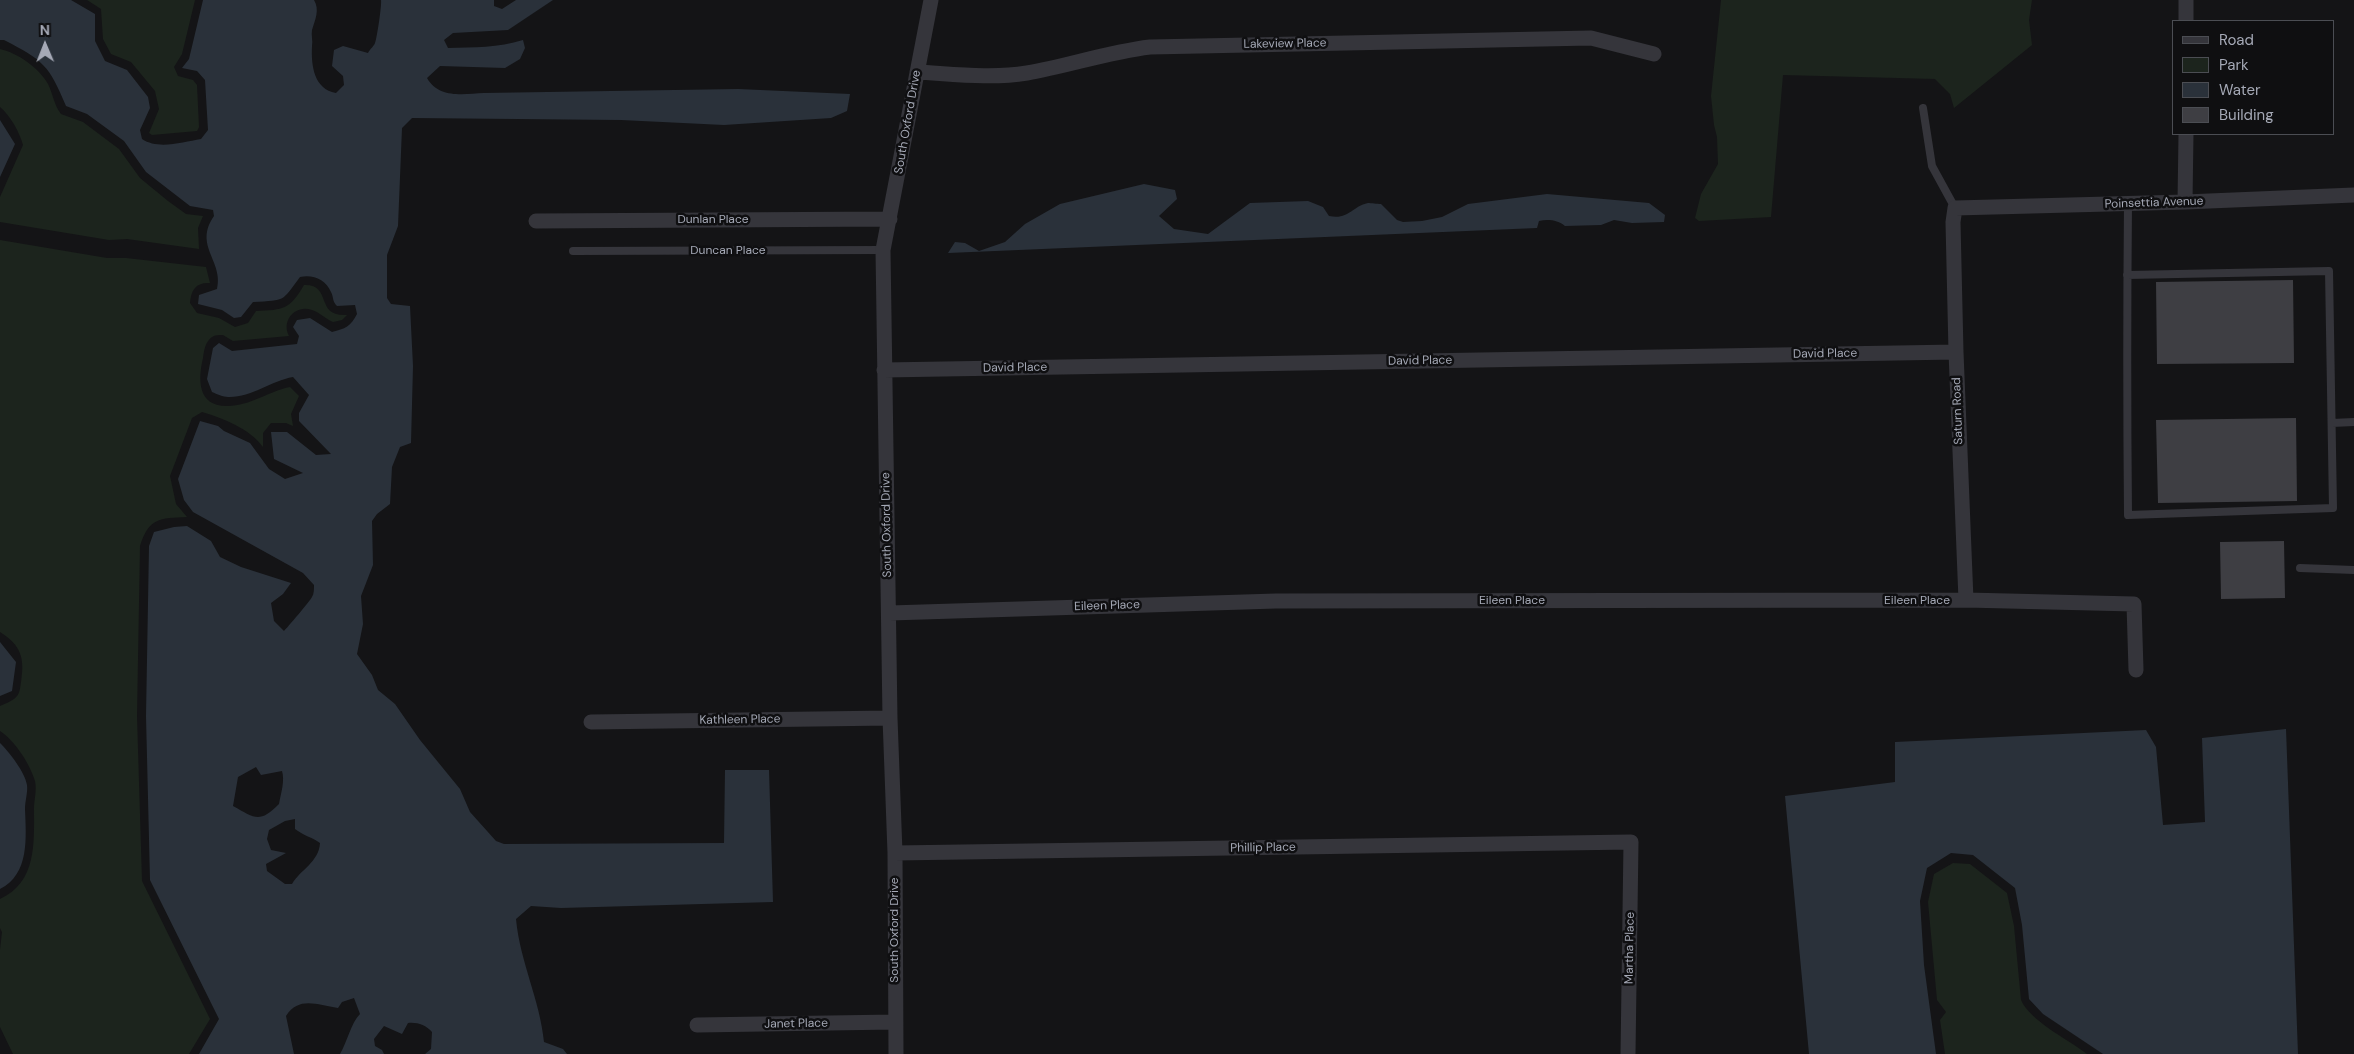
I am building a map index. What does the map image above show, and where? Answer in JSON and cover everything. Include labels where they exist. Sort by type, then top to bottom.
[{"type":"street","name":"South Oxford Drive","points":[[896,1054],[895,854],[890,718],[890,613],[883,250],[931,0]]},
{"type":"street","points":[[2186,0],[2186,20]]},
{"type":"street","name":"Lakeview Place","points":[[917,72],[1010,75],[1028,73],[1114,52],[1150,47],[1591,38],[1654,54]]},
{"type":"street","points":[[2185,202],[2186,135]]},
{"type":"street","name":"Poinsettia Avenue","points":[[1954,215],[2128,203],[2354,195]]},
{"type":"street","name":"Saturn Road","points":[[1954,215],[1956,352],[1966,600]]},
{"type":"street","name":"Dunlan Place","points":[[536,221],[890,219]]},
{"type":"street","name":"David Place","points":[[884,370],[1956,352]]},
{"type":"street","name":"Eileen Place","points":[[890,613],[1276,601],[1966,600],[2134,604],[2136,670]]},
{"type":"street","name":"Kathleen Place","points":[[591,722],[890,718]]},
{"type":"street","name":"Phillip Place","points":[[895,854],[1631,842]]},
{"type":"street","name":"Martha Place","points":[[1628,1053],[1631,842]]},
{"type":"street","name":"Janet Place","points":[[697,1025],[895,1022]]},
{"type":"lane","points":[[1923,108],[1932,166],[1954,215]]},
{"type":"lane","points":[[2127,274],[2329,271],[2333,508],[2128,515],[2127,274],[2128,203]]},
{"type":"lane","name":"Duncan Place","points":[[573,251],[883,250]]},
{"type":"lane","points":[[2332,423],[2354,422]]},
{"type":"lane","points":[[2300,568],[2354,570]]},
{"type":"green space","points":[[87,0],[195,0],[182,54],[174,67],[178,76],[193,80],[197,85],[199,127],[197,131],[152,135],[149,133],[159,109],[155,91],[131,62],[111,54],[103,39],[101,9]]},
{"type":"green space","points":[[1721,0],[2032,0],[2029,20],[2032,45],[1954,108],[1950,94],[1935,79],[1783,75],[1771,217],[1699,221],[1695,218],[1701,194],[1718,164],[1717,137],[1711,96]]},
{"type":"green space","points":[[0,49],[21,58],[39,72],[48,84],[61,114],[83,122],[119,149],[140,178],[186,214],[203,216],[198,228],[199,249],[127,239],[109,240],[0,222],[0,197],[23,145],[14,125],[0,107]]},
{"type":"green space","points":[[0,240],[107,258],[126,258],[206,267],[210,283],[198,285],[195,288],[190,303],[197,313],[219,318],[235,327],[248,323],[256,311],[280,309],[290,304],[304,285],[313,286],[318,290],[330,311],[347,315],[342,320],[333,322],[315,311],[300,309],[291,315],[288,320],[287,330],[289,336],[233,341],[220,335],[210,339],[204,350],[200,374],[205,397],[210,402],[228,406],[244,404],[290,387],[299,396],[291,414],[293,426],[286,423],[271,423],[263,433],[263,447],[244,430],[219,417],[202,412],[192,418],[170,476],[176,504],[187,517],[156,521],[147,530],[140,546],[137,716],[142,881],[210,1019],[189,1054],[13,1054],[0,1027],[0,950],[2,932],[0,928],[0,899],[12,892],[21,883],[31,860],[36,788],[33,774],[26,760],[6,735],[0,731],[0,706],[17,696],[22,673],[22,659],[13,642],[0,632]]},
{"type":"green space","points":[[1953,863],[1970,864],[2007,893],[2014,926],[2021,1000],[2041,1023],[2087,1054],[1945,1054],[1940,1020],[1946,1012],[1937,1000],[1928,902],[1934,874]]},
{"type":"water","points":[[0,0],[71,0],[95,14],[95,41],[105,61],[127,70],[148,97],[150,108],[140,130],[142,139],[163,145],[201,139],[208,130],[205,80],[197,71],[182,68],[189,59],[203,0],[314,0],[317,11],[312,32],[313,69],[318,82],[329,91],[336,93],[344,85],[343,76],[332,66],[334,50],[343,46],[368,53],[376,40],[381,0],[494,0],[494,6],[502,9],[516,0],[553,0],[508,30],[453,33],[444,40],[448,48],[495,46],[523,40],[525,48],[520,59],[505,68],[440,66],[427,78],[438,89],[452,94],[738,89],[850,94],[847,111],[831,118],[724,125],[621,120],[412,118],[402,128],[398,226],[387,255],[387,298],[391,304],[410,306],[413,366],[411,443],[400,447],[392,467],[390,504],[377,514],[372,521],[373,565],[361,596],[363,624],[357,654],[372,675],[378,690],[395,704],[420,740],[460,789],[470,812],[496,841],[504,844],[724,843],[725,770],[769,770],[773,902],[561,908],[531,906],[516,919],[518,935],[542,1026],[544,1042],[563,1049],[567,1054],[425,1054],[431,1049],[432,1032],[424,1026],[408,1023],[402,1034],[384,1026],[374,1039],[375,1046],[382,1050],[384,1054],[340,1054],[354,1022],[360,1014],[354,998],[342,1002],[338,1008],[309,1003],[297,1006],[291,1010],[286,1016],[294,1054],[199,1054],[219,1019],[150,880],[146,716],[149,546],[154,532],[187,526],[211,541],[220,557],[241,567],[291,583],[283,594],[271,603],[274,621],[284,631],[286,629],[313,596],[314,585],[303,573],[193,512],[184,500],[178,479],[200,421],[218,426],[224,431],[250,443],[269,469],[285,479],[303,473],[274,459],[271,432],[287,432],[316,455],[331,454],[299,421],[299,413],[309,395],[293,377],[236,397],[222,396],[212,392],[207,379],[213,348],[219,343],[232,351],[297,344],[299,336],[293,327],[297,320],[310,318],[332,332],[347,326],[357,314],[355,305],[337,306],[326,284],[318,278],[309,276],[300,277],[286,295],[278,300],[253,302],[241,317],[234,318],[222,310],[198,304],[199,295],[217,289],[217,270],[208,245],[207,236],[208,227],[214,216],[213,210],[190,206],[146,172],[124,141],[87,114],[66,106],[55,81],[43,65],[28,53],[4,40],[0,40]],"holes":[[[256,767],[261,775],[282,771],[283,779],[279,804],[261,817],[252,816],[233,806],[238,777]],[[295,819],[295,829],[320,843],[319,850],[313,861],[292,884],[285,884],[267,871],[266,864],[286,853],[271,850],[267,839],[269,830],[285,821]]]},
{"type":"water","points":[[0,120],[15,144],[0,177]]},
{"type":"water","points":[[1144,184],[1175,190],[1177,199],[1159,216],[1174,229],[1208,234],[1250,203],[1308,201],[1323,207],[1329,216],[1336,217],[1346,215],[1368,203],[1381,204],[1397,220],[1403,222],[1442,217],[1468,204],[1547,194],[1649,203],[1665,215],[1664,222],[1632,223],[1614,220],[1601,225],[1565,226],[1556,221],[1546,220],[1539,221],[1537,228],[948,253],[955,242],[965,243],[979,251],[1005,242],[1025,224],[1060,204]]},
{"type":"water","points":[[0,642],[16,662],[12,691],[0,696]]},
{"type":"water","points":[[2286,729],[2298,1054],[2103,1054],[2043,1014],[2029,999],[2022,925],[2015,888],[1973,855],[1951,853],[1927,868],[1920,901],[1924,965],[1936,1054],[1809,1054],[1785,796],[1895,782],[1895,742],[2146,730],[2156,747],[2163,825],[2205,822],[2202,738]]},
{"type":"water","points":[[0,743],[20,768],[26,780],[27,788],[24,854],[17,874],[0,889]]},
{"type":"building","points":[[2293,280],[2294,363],[2157,364],[2156,282]]},
{"type":"building","points":[[2296,418],[2297,501],[2158,503],[2156,420]]},
{"type":"building","points":[[2284,541],[2285,598],[2221,599],[2220,542]]}]
